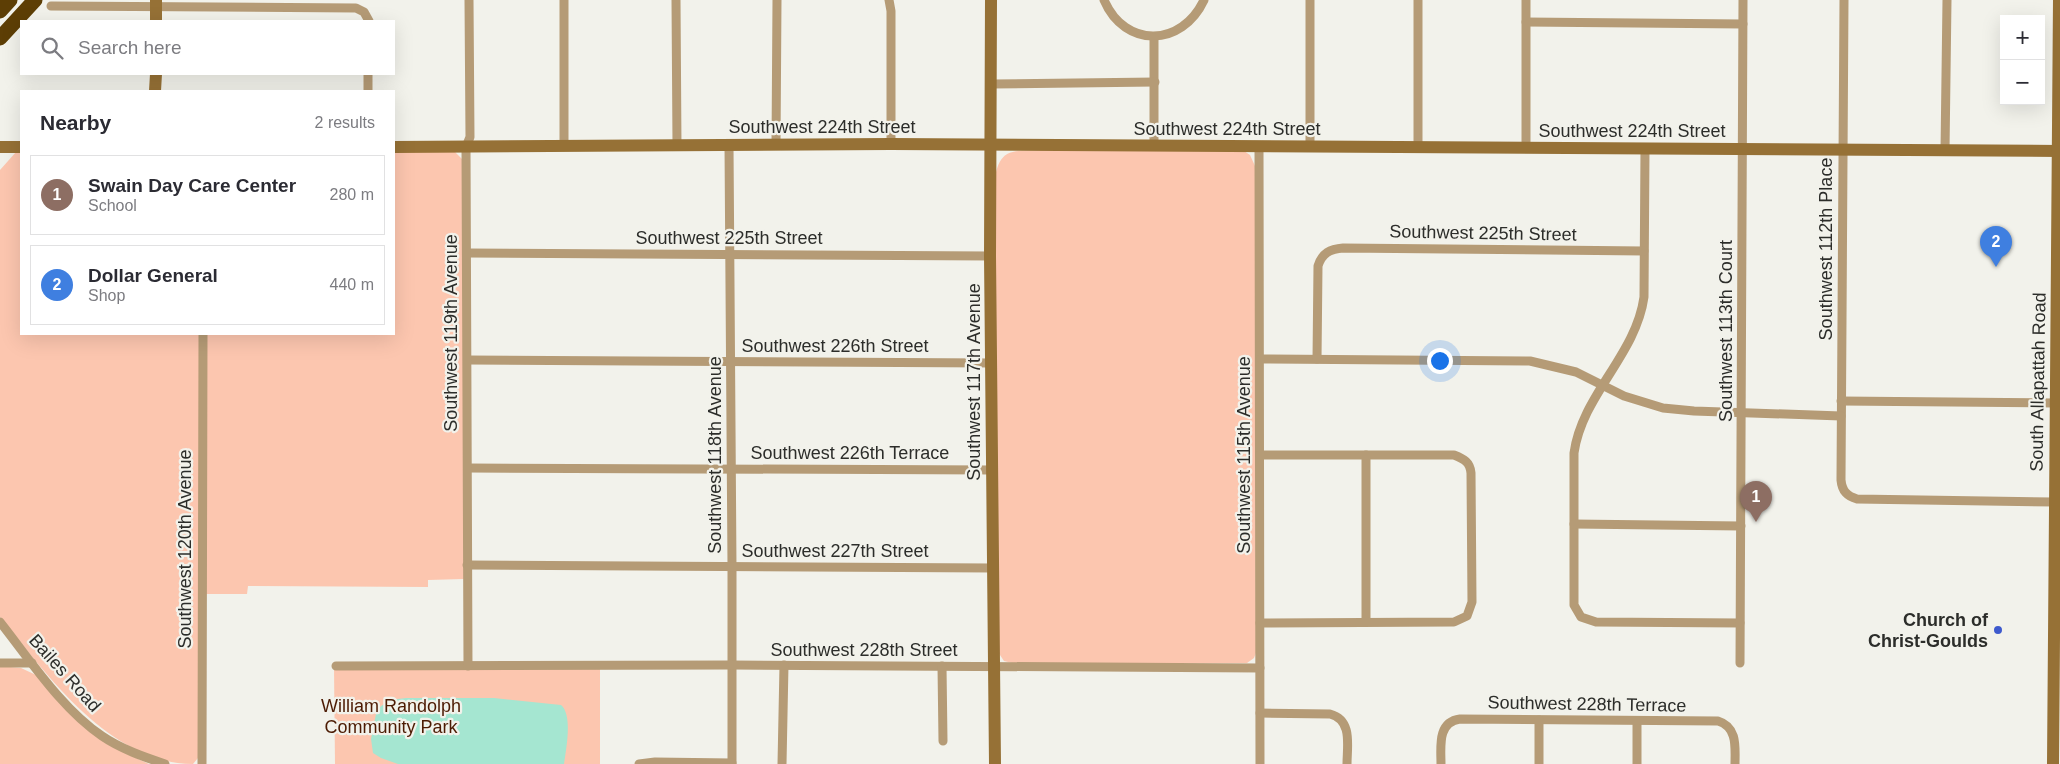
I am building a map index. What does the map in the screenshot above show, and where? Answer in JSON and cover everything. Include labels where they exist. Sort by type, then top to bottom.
[{"type":"highway","points":[[0,11],[10,0]]},
{"type":"highway","points":[[0,38],[35,0]]},
{"type":"street","name":"Southwest 119th Avenue","points":[[468,666],[468,253],[466,147],[470,137],[469,0]]},
{"type":"street","points":[[676,0],[677,145]]},
{"type":"street","points":[[776,145],[777,0]]},
{"type":"street","points":[[889,0],[891,12],[891,144]]},
{"type":"street","name":"Southwest 117th Avenue","points":[[991,0],[992,146],[990,256],[995,764]]},
{"type":"street","points":[[1104,0],[1111,14],[1131,32],[1154,38],[1173,32],[1188,24],[1198,12],[1204,0]]},
{"type":"street","points":[[1310,0],[1310,147]]},
{"type":"street","points":[[1418,0],[1418,147]]},
{"type":"street","points":[[1526,0],[1526,148]]},
{"type":"street","name":"Southwest 113th Court","points":[[1740,663],[1743,0]]},
{"type":"street","name":"Southwest 112th Place","points":[[1844,0],[1842,489],[1856,499],[2054,502]]},
{"type":"street","points":[[1945,151],[1947,0]]},
{"type":"street","name":"South Allapattah Road","points":[[2053,764],[2054,502],[2057,463],[2055,403],[2058,364],[2059,0]]},
{"type":"street","points":[[564,2],[564,145]]},
{"type":"street","points":[[156,4],[156,20]]},
{"type":"street","points":[[51,6],[156,4],[356,8],[364,12],[368,20]]},
{"type":"street","points":[[1526,22],[1743,24]]},
{"type":"street","points":[[1154,38],[1154,145]]},
{"type":"street","points":[[155,90],[156,75]]},
{"type":"street","points":[[368,75],[368,90]]},
{"type":"street","points":[[992,84],[1155,82]]},
{"type":"street","name":"Southwest 224th Street","points":[[395,147],[891,144],[2059,151]]},
{"type":"street","name":"Southwest 118th Avenue","points":[[729,145],[732,764]]},
{"type":"street","name":"Southwest 115th Avenue","points":[[1259,146],[1260,764]]},
{"type":"street","points":[[0,147],[20,147]]},
{"type":"street","points":[[1645,149],[1644,297],[1642,315],[1633,335],[1603,386],[1577,436],[1574,453],[1573,599],[1578,614],[1587,620],[1602,622],[1740,623]]},
{"type":"street","name":"Southwest 225th Street","points":[[1317,359],[1318,263],[1323,255],[1331,250],[1343,248],[1644,251]]},
{"type":"street","name":"Southwest 225th Street","points":[[468,253],[990,256]]},
{"type":"street","name":"Southwest 120th Avenue","points":[[202,764],[203,335]]},
{"type":"street","points":[[1260,359],[1530,361],[1576,372],[1633,400],[1663,408],[1841,416]]},
{"type":"street","name":"Southwest 226th Street","points":[[468,360],[992,363]]},
{"type":"street","points":[[1841,401],[2055,403]]},
{"type":"street","points":[[1260,455],[1454,455],[1463,458],[1469,464],[1471,474],[1472,602],[1467,616],[1454,622],[1260,623]]},
{"type":"street","points":[[1366,455],[1366,621]]},
{"type":"street","name":"Southwest 226th Terrace","points":[[468,468],[992,470]]},
{"type":"street","points":[[1574,524],[1741,526]]},
{"type":"street","name":"Southwest 227th Street","points":[[467,565],[992,568]]},
{"type":"street","name":"Bailes Road","points":[[0,622],[72,710],[102,737],[143,757],[165,764]]},
{"type":"street","points":[[0,663],[32,663]]},
{"type":"street","name":"Southwest 228th Street","points":[[336,666],[731,665],[1260,668]]},
{"type":"street","points":[[782,763],[784,666]]},
{"type":"street","points":[[942,666],[943,741]]},
{"type":"street","points":[[1260,714],[1330,714],[1341,720],[1347,731],[1347,764]]},
{"type":"street","name":"Southwest 228th Terrace","points":[[1441,764],[1443,730],[1451,721],[1457,719],[1716,721],[1725,724],[1732,731],[1735,740],[1735,764]]},
{"type":"street","points":[[1539,720],[1539,764]]},
{"type":"street","points":[[1637,721],[1637,764]]},
{"type":"street","points":[[638,764],[654,762],[732,764]]},
{"type":"green space","points":[[395,151],[455,152],[463,160],[464,579],[428,580],[428,587],[248,586],[247,594],[199,594],[198,758],[193,764],[163,760],[135,749],[108,733],[60,689],[0,617],[0,170],[16,152],[20,152],[20,335],[395,335]]},
{"type":"green space","points":[[1017,151],[1244,151],[1250,155],[1255,166],[1256,653],[1254,658],[1247,663],[1012,663],[1004,661],[998,652],[995,177],[1001,160],[1005,155]]},
{"type":"green space","points":[[0,666],[21,668],[36,675],[119,750],[149,764],[0,764]]},
{"type":"green space","name":"William Randolph Community Park","points":[[334,667],[600,668],[600,764],[335,764]]},
{"type":"shaded area","points":[[406,698],[494,698],[561,705],[565,710],[568,724],[564,764],[398,764],[381,758],[373,753],[371,739],[377,709],[390,700]]},
{"type":"place","name":"Dollar General","points":[[1996,267]]},
{"type":"place","name":"Swain Day Care Center","points":[[1756,522]]},
{"type":"place","name":"Church of Christ-Goulds","points":[[1998,630]]}]
